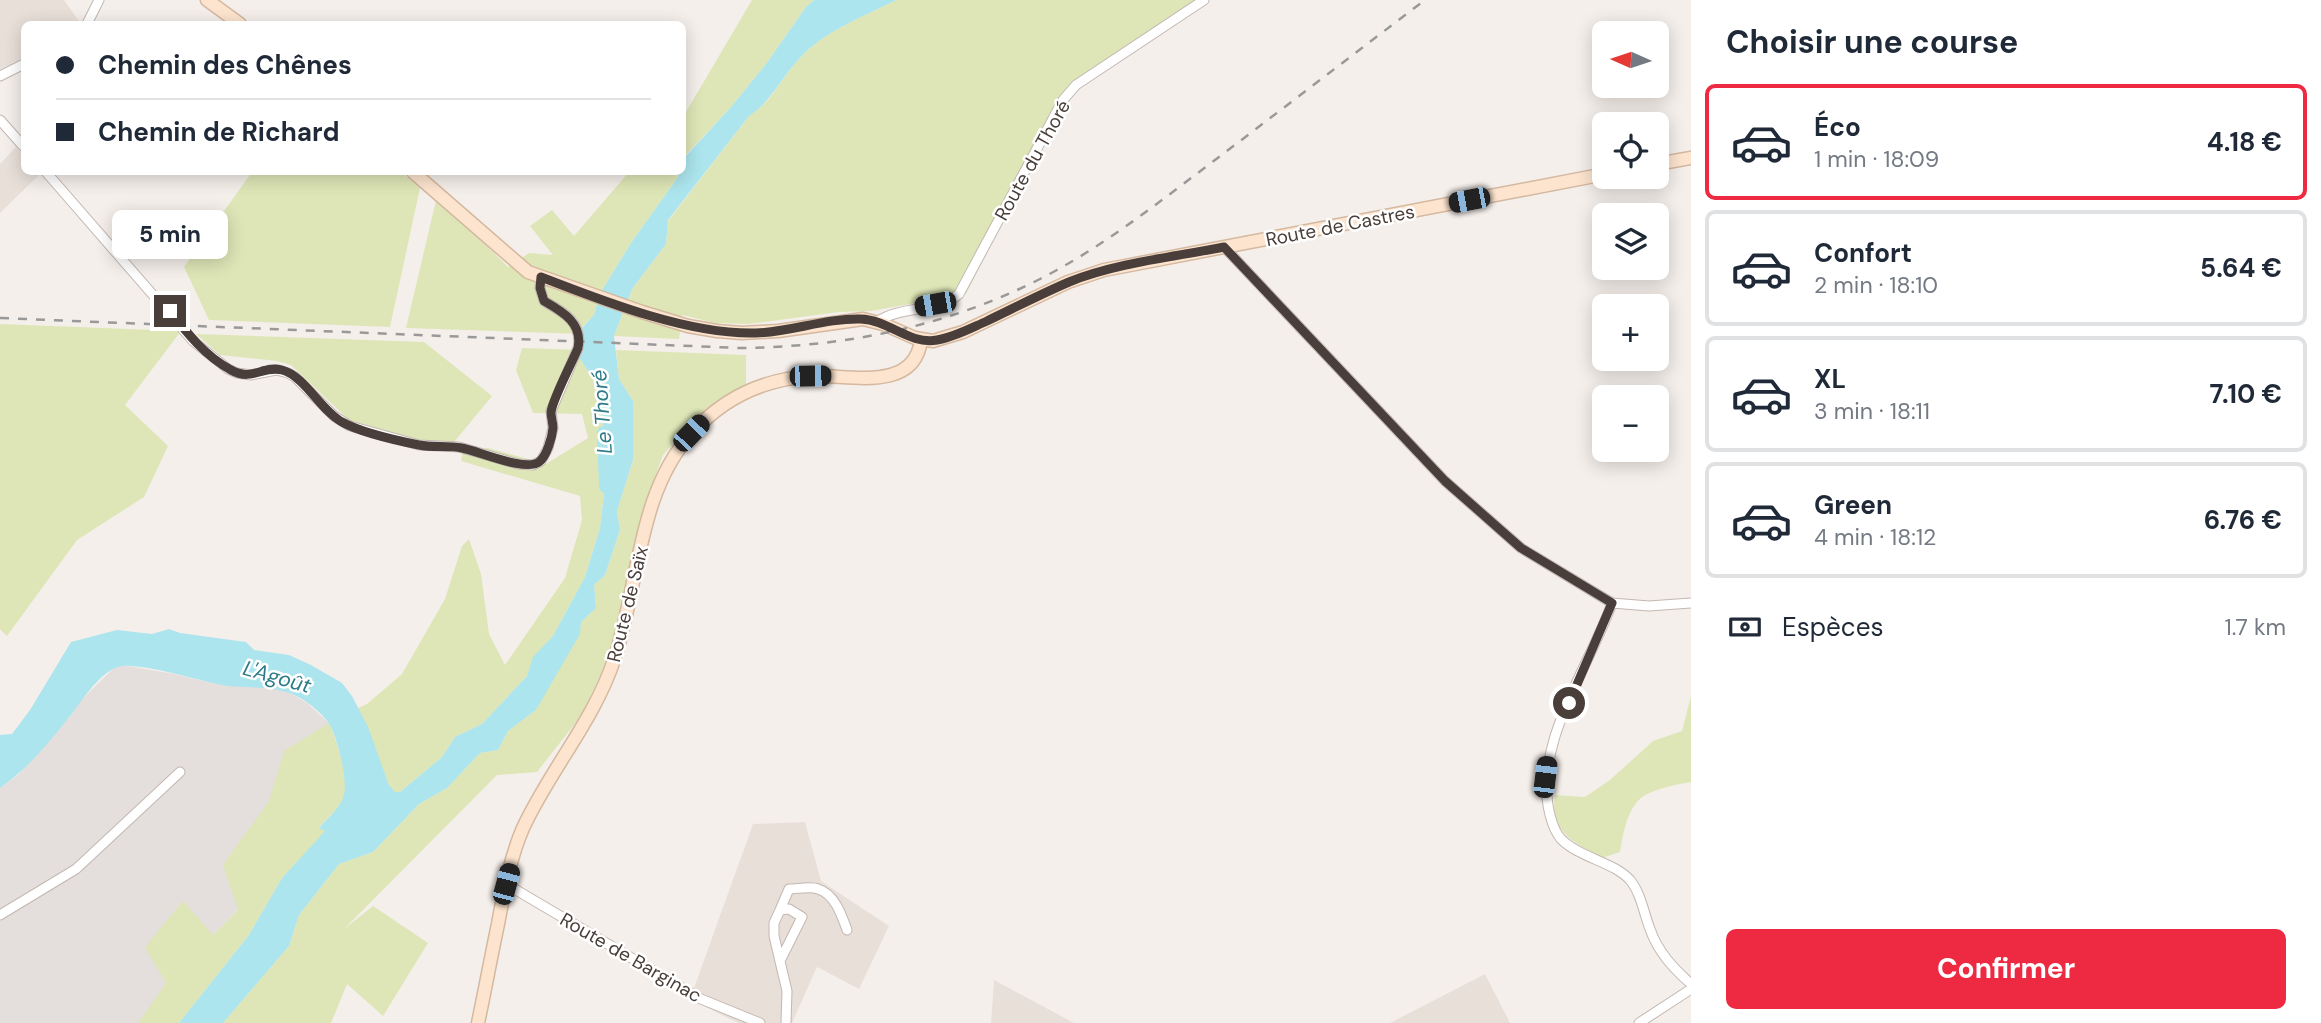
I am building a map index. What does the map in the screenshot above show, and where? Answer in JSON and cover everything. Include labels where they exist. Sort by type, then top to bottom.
[{"type":"main road","points":[[207,0],[236,21]]},
{"type":"main road","points":[[1669,162],[1691,158]]},
{"type":"main road","points":[[416,175],[528,272],[579,292],[688,326],[729,333],[778,331],[852,320],[877,321],[921,340]]},
{"type":"main road","name":"Route de Castres","points":[[921,340],[941,339],[963,332],[1087,276],[1592,176]]},
{"type":"main road","name":"Route de Saïx","points":[[478,1023],[514,852],[523,828],[606,681],[621,635],[653,501],[681,445],[718,409],[754,389],[799,377],[888,376],[910,364],[921,346],[921,340]]},
{"type":"street","points":[[88,21],[99,0]]},
{"type":"street","name":"Route du Thoré","points":[[877,321],[898,311],[946,301],[959,293],[1063,100],[1076,85],[1204,0]]},
{"type":"street","points":[[0,76],[21,66]]},
{"type":"street","points":[[0,120],[21,144]]},
{"type":"street","points":[[49,175],[193,341],[228,369],[251,376],[268,370],[282,370],[295,377],[342,422],[419,445],[459,447],[518,464],[533,465],[541,461],[548,448],[553,428],[551,411],[580,339],[569,316],[544,301],[540,288],[541,277]]},
{"type":"street","points":[[1224,247],[1445,481],[1521,548],[1612,603],[1639,606],[1691,603]]},
{"type":"street","points":[[1612,603],[1551,747],[1545,777],[1547,802],[1554,828],[1560,837],[1584,855],[1618,871],[1630,880],[1656,944],[1691,986],[1639,1023]]},
{"type":"street","points":[[0,915],[76,869],[180,772]]},
{"type":"street","name":"Route de Barginac","points":[[506,884],[701,999],[760,1023]]},
{"type":"street","points":[[786,1023],[787,991],[774,936],[774,923],[789,889],[819,889],[832,899],[847,930]]},
{"type":"street","points":[[780,910],[789,909],[803,916],[780,961]]},
{"type":"shaded area","points":[[0,0],[64,0],[79,21],[21,21],[21,59],[0,69]]},
{"type":"shaded area","points":[[16,147],[21,153],[21,175],[39,175],[0,213],[0,164]]},
{"type":"shaded area","points":[[122,665],[216,684],[271,688],[288,692],[307,703],[329,723],[326,820],[213,935],[152,1023],[0,1023],[0,788],[18,775],[68,719],[79,702],[113,669]]},
{"type":"shaded area","points":[[805,822],[821,881],[889,926],[859,989],[817,967],[792,1023],[738,1023],[690,999],[753,824]]},
{"type":"shaded area","points":[[1485,974],[1510,1023],[1390,1023]]},
{"type":"shaded area","points":[[994,980],[1074,1023],[991,1023]]},
{"type":"green space","points":[[752,0],[814,0],[731,107],[686,155],[686,112]]},
{"type":"green space","points":[[896,0],[1203,0],[1067,96],[966,294],[871,311],[839,312],[748,324],[715,323],[682,315],[679,339],[614,336],[632,289],[666,244],[668,221],[749,116],[771,96],[799,59],[820,40]]},
{"type":"green space","points":[[250,175],[405,175],[420,188],[390,327],[209,320],[184,267]]},
{"type":"green space","points":[[626,175],[678,175],[631,243],[601,292],[594,315],[581,328],[581,334],[406,328],[437,196],[508,267],[529,253],[553,255],[530,226],[552,210],[574,236]]},
{"type":"green space","points":[[0,324],[181,331],[125,405],[168,446],[144,497],[77,540],[7,636],[0,629]]},
{"type":"green space","points":[[196,334],[424,342],[492,396],[454,442],[418,440],[349,420],[291,365],[220,355]]},
{"type":"green space","points":[[522,348],[580,350],[579,357],[597,385],[608,462],[600,528],[585,577],[553,636],[534,657],[527,676],[482,724],[455,737],[442,757],[400,792],[395,793],[389,785],[358,708],[367,704],[402,674],[445,599],[462,546],[469,539],[481,574],[489,634],[505,665],[565,578],[582,520],[580,496],[461,461],[463,451],[488,448],[546,464],[588,438],[582,414],[533,413],[516,370]]},
{"type":"green space","points":[[616,350],[746,355],[746,384],[704,411],[663,455],[649,493],[608,659],[581,716],[537,772],[497,775],[344,929],[373,906],[428,943],[383,1016],[347,984],[331,1023],[223,1023],[289,946],[299,915],[339,864],[373,852],[419,804],[447,788],[480,753],[498,750],[508,731],[536,710],[581,622],[596,608],[594,585],[605,575],[620,530],[617,511],[633,460],[633,401],[619,379]]},
{"type":"green space","points":[[1691,696],[1691,782],[1656,790],[1643,796],[1628,818],[1620,852],[1602,858],[1573,841],[1560,827],[1556,818],[1555,795],[1585,797],[1610,780],[1653,741],[1682,731]]},
{"type":"green space","points":[[329,723],[342,760],[346,791],[339,806],[319,827],[326,831],[282,878],[249,935],[179,1023],[138,1023],[166,983],[145,947],[183,901],[213,935],[238,910],[223,865],[269,801],[284,751]]},
{"type":"water","name":"L'Agoût","points":[[814,0],[896,0],[820,40],[799,59],[770,96],[749,116],[668,220],[666,244],[632,289],[614,336],[619,379],[633,401],[633,460],[617,511],[620,530],[605,575],[594,585],[596,608],[581,622],[580,634],[536,710],[508,731],[498,750],[480,753],[447,788],[419,804],[373,852],[339,864],[299,915],[289,946],[223,1023],[179,1023],[249,935],[282,878],[325,831],[319,828],[343,799],[343,768],[328,722],[309,704],[286,692],[225,685],[126,666],[118,667],[103,676],[44,748],[0,788],[0,735],[12,734],[30,710],[71,642],[117,630],[152,634],[169,629],[180,633],[246,642],[254,650],[289,655],[342,683],[368,727],[389,785],[395,792],[400,792],[442,757],[455,737],[482,724],[527,676],[533,657],[553,636],[585,577],[600,528],[608,461],[597,385],[579,357],[581,329],[594,315],[601,292],[631,243],[678,175],[686,175],[686,156],[766,64],[806,7]]},
{"type":"waterway","name":"Le Thoré","points":[[604,433],[606,486]]},
{"type":"railway","points":[[0,318],[739,348],[817,344],[894,331],[931,322],[1004,296],[1086,253],[1152,208],[1425,0]]},
{"type":"route","points":[[170,311],[193,341],[228,369],[251,376],[268,370],[282,370],[295,377],[334,416],[350,426],[419,445],[459,447],[518,464],[533,465],[541,461],[548,448],[553,428],[551,411],[580,339],[569,316],[544,301],[540,288],[541,277],[579,292],[688,326],[729,333],[778,331],[863,319],[872,320],[921,340],[933,341],[963,332],[1068,282],[1104,271],[1224,247],[1445,481],[1521,548],[1612,603],[1569,703]]}]
